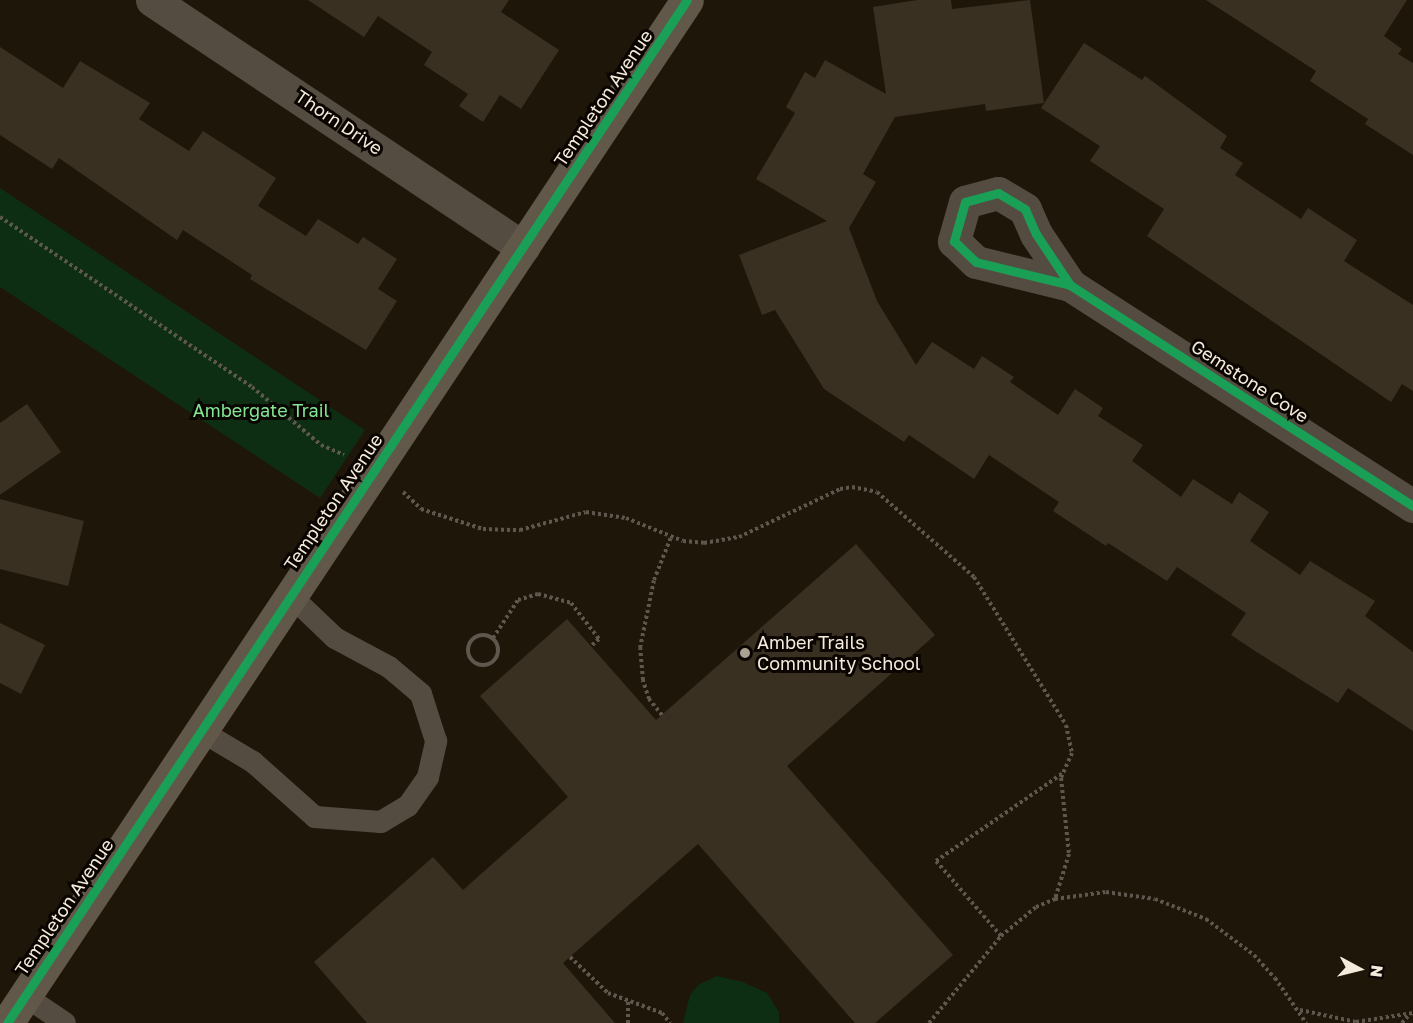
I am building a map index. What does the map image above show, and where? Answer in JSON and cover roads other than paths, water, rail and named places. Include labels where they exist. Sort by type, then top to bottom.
[{"type":"street","name":"Thorn Drive","points":[[152,0],[523,247]]},
{"type":"street","name":"Templeton Avenue","points":[[7,1023],[687,0]]},
{"type":"street","name":"Gemstone Cove","points":[[1070,285],[1413,506]]},
{"type":"lane","points":[[201,731],[253,762],[315,817],[381,822],[408,806],[428,777],[436,741],[421,694],[389,667],[335,638],[291,596]]},
{"type":"lane","points":[[25,996],[65,1023]]},
{"type":"place","name":"Amber Trails Community School","points":[[745,653]]},
{"type":"park label","name":"Ambergate Trail","points":[[261,410]]}]
